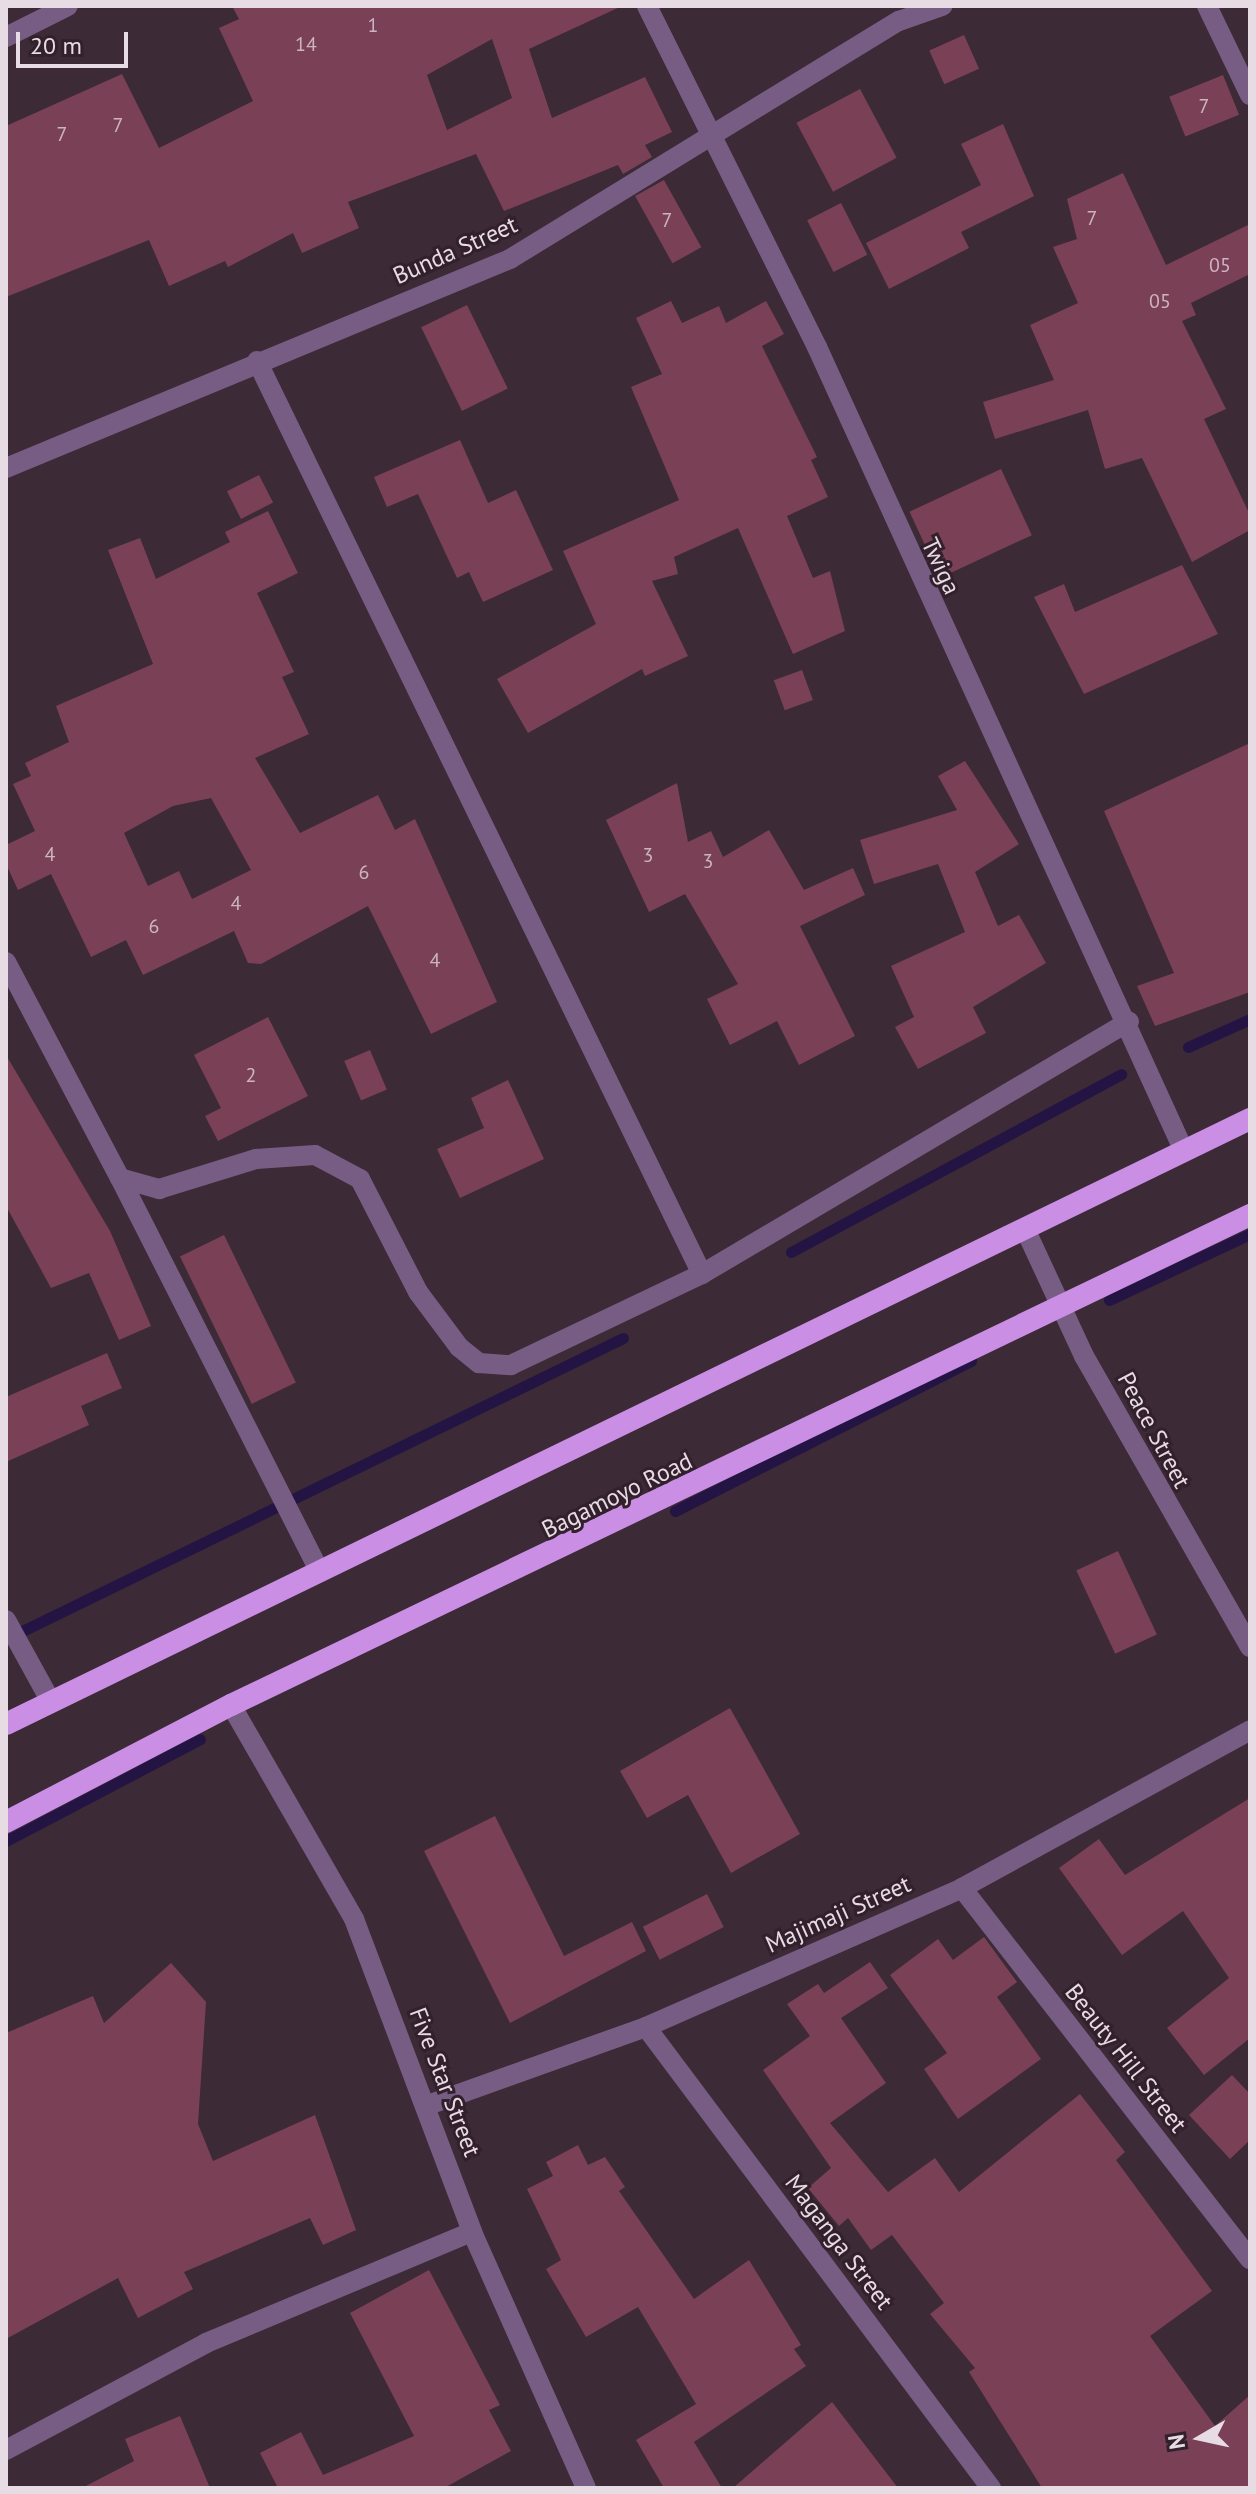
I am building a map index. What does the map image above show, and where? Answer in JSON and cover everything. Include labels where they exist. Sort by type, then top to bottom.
[{"type":"highway","points":[[6,1724],[1026,1231],[1183,1149],[1250,1119]]},
{"type":"highway","name":"Bagamoyo Road","points":[[6,1822],[231,1705],[655,1507],[1060,1304],[1250,1215]]},
{"type":"street","points":[[6,37],[68,6]]},
{"type":"street","name":"Twiga","points":[[647,6],[711,134],[1129,1021],[1183,1149]]},
{"type":"street","name":"Bunda Street","points":[[6,468],[257,361],[510,259],[899,21],[942,6]]},
{"type":"street","points":[[1207,6],[1250,95]]},
{"type":"street","points":[[257,361],[702,1274]]},
{"type":"street","points":[[6,962],[120,1178],[320,1572]]},
{"type":"street","points":[[120,1178],[159,1189],[256,1159],[315,1155],[360,1179],[418,1292],[479,1363],[511,1365],[702,1274],[1129,1021]]},
{"type":"street","name":"Peace Street","points":[[1026,1231],[1060,1304],[1178,1530],[1250,1647]]},
{"type":"street","points":[[6,1620],[51,1702]]},
{"type":"street","name":"Five Star Street","points":[[231,1705],[354,1919],[428,2105],[472,2232],[586,2488]]},
{"type":"street","name":"Majimaji Street","points":[[428,2105],[646,2027],[962,1888],[1250,1730]]},
{"type":"street","name":"Beauty Hill Street","points":[[962,1888],[1250,2259]]},
{"type":"street","name":"Maganga Street","points":[[646,2027],[991,2488]]},
{"type":"street","points":[[6,2450],[206,2343],[472,2232]]},
{"type":"building","points":[[232,6],[622,6],[529,49],[552,118],[645,77],[672,132],[645,145],[652,157],[623,174],[618,165],[504,211],[476,154],[348,202],[359,228],[302,253],[293,233],[228,267],[225,261],[169,286],[149,240],[6,297],[6,126],[122,74],[159,148],[253,101],[219,28],[239,19]],"holes":[[[492,39],[512,98],[447,130],[427,75]]]},
{"type":"building","points":[[964,35],[979,69],[944,84],[929,50]]},
{"type":"building","points":[[1223,75],[1239,115],[1185,137],[1169,97]]},
{"type":"building","points":[[860,89],[897,158],[833,192],[796,123]]},
{"type":"building","points":[[1003,124],[1034,196],[961,232],[969,248],[889,289],[866,243],[981,185],[961,144]]},
{"type":"building","points":[[1123,173],[1166,265],[1250,224],[1250,274],[1191,303],[1196,315],[1182,321],[1226,409],[1204,419],[1250,515],[1250,530],[1192,562],[1142,458],[1105,469],[1088,410],[995,439],[983,402],[1054,380],[1030,325],[1078,303],[1053,247],[1077,239],[1067,199]]},
{"type":"building","points":[[664,180],[701,247],[672,263],[635,196]]},
{"type":"building","points":[[841,203],[867,255],[833,272],[807,220]]},
{"type":"building","points":[[671,301],[682,323],[719,306],[726,323],[766,301],[784,334],[762,346],[817,457],[811,460],[828,497],[787,516],[813,578],[830,571],[845,631],[793,654],[738,528],[674,557],[678,574],[652,581],[688,656],[645,676],[642,669],[528,733],[497,679],[596,624],[563,551],[679,500],[631,387],[662,374],[636,318]]},
{"type":"building","points":[[467,305],[508,389],[462,411],[421,327]]},
{"type":"building","points":[[460,440],[488,503],[516,490],[553,570],[483,602],[469,572],[457,578],[418,494],[387,507],[374,477]]},
{"type":"building","points":[[1001,469],[1032,535],[940,578],[909,512]]},
{"type":"building","points":[[259,475],[273,503],[241,519],[227,491]]},
{"type":"building","points":[[268,511],[298,573],[257,593],[294,672],[282,677],[309,734],[255,758],[300,833],[378,795],[395,830],[415,819],[497,1002],[431,1034],[368,906],[261,964],[248,963],[234,931],[143,975],[126,940],[91,957],[51,874],[18,890],[6,864],[6,845],[35,831],[13,784],[31,776],[25,763],[69,742],[56,706],[153,664],[108,550],[140,538],[156,579],[230,542],[225,532]],"holes":[[[211,798],[251,870],[192,899],[179,871],[148,886],[124,833],[173,806]]]},
{"type":"building","points":[[1182,565],[1218,634],[1084,694],[1034,597],[1064,584],[1075,612]]},
{"type":"building","points":[[802,670],[813,700],[785,710],[774,680]]},
{"type":"building","points":[[1250,743],[1250,992],[1155,1026],[1137,986],[1174,973],[1104,811]]},
{"type":"building","points":[[965,761],[1019,844],[975,872],[998,926],[1019,915],[1046,963],[973,1007],[986,1033],[918,1069],[895,1027],[914,1017],[891,966],[965,932],[938,864],[874,884],[860,840],[957,810],[938,776]]},
{"type":"building","points":[[677,783],[688,842],[711,831],[723,857],[769,830],[804,890],[853,868],[865,895],[800,926],[855,1036],[799,1065],[777,1021],[730,1045],[707,999],[738,984],[685,894],[649,912],[606,820]]},
{"type":"building","points":[[268,1017],[308,1096],[218,1141],[205,1116],[221,1108],[194,1055]]},
{"type":"building","points":[[370,1050],[387,1090],[361,1101],[344,1061]]},
{"type":"building","points":[[6,1055],[110,1231],[151,1326],[119,1340],[89,1273],[51,1288],[6,1206]]},
{"type":"building","points":[[508,1080],[544,1159],[460,1198],[437,1149],[484,1128],[471,1098]]},
{"type":"building","points":[[224,1235],[296,1382],[252,1404],[180,1256]]},
{"type":"building","points":[[107,1353],[122,1388],[81,1406],[89,1425],[6,1462],[6,1397]]},
{"type":"building","points":[[1118,1551],[1157,1634],[1115,1654],[1076,1570]]},
{"type":"building","points":[[730,1708],[800,1834],[731,1873],[688,1795],[647,1818],[620,1771]]},
{"type":"building","points":[[1250,1798],[1250,2038],[1204,2075],[1167,2028],[1229,1978],[1183,1911],[1122,1955],[1059,1868],[1099,1839],[1125,1875]]},
{"type":"building","points":[[495,1816],[564,1956],[632,1922],[646,1951],[510,2023],[424,1851]]},
{"type":"building","points":[[707,1894],[724,1927],[660,1960],[643,1927]]},
{"type":"building","points":[[984,1937],[1017,1982],[997,1997],[1041,2059],[958,2119],[924,2069],[947,2053],[890,1975],[938,1939],[953,1960]]},
{"type":"building","points":[[870,1962],[888,1988],[841,2018],[886,2083],[830,2123],[888,2192],[935,2158],[959,2192],[1080,2094],[1125,2152],[1116,2160],[1212,2291],[1150,2336],[1215,2426],[1250,2395],[1250,2488],[1042,2488],[969,2372],[975,2368],[930,2314],[944,2303],[892,2235],[871,2250],[848,2218],[839,2226],[808,2188],[831,2168],[763,2070],[810,2036],[787,2004],[818,1984],[824,1993]]},
{"type":"building","points":[[171,1963],[206,2002],[198,2124],[213,2161],[315,2115],[356,2230],[323,2245],[310,2218],[184,2272],[193,2289],[138,2318],[118,2278],[6,2339],[6,2033],[93,1996],[104,2023]]},
{"type":"building","points":[[1232,2075],[1250,2094],[1250,2140],[1230,2159],[1189,2115]]},
{"type":"building","points":[[578,2145],[588,2165],[605,2157],[625,2187],[619,2191],[694,2299],[749,2260],[801,2345],[794,2349],[806,2366],[694,2442],[722,2488],[664,2488],[636,2440],[696,2404],[638,2307],[586,2337],[546,2269],[561,2260],[527,2189],[553,2176],[546,2162]]},
{"type":"building","points":[[429,2270],[500,2405],[489,2410],[511,2451],[444,2488],[278,2488],[260,2453],[301,2432],[323,2475],[414,2436],[350,2313]]},
{"type":"building","points":[[832,2402],[898,2488],[733,2488]]},
{"type":"building","points":[[180,2416],[210,2488],[82,2488],[134,2461],[125,2439]]},
{"type":"waterway","points":[[1188,1047],[1250,1019]]},
{"type":"waterway","points":[[791,1252],[1121,1074]]},
{"type":"waterway","points":[[1109,1300],[1250,1234]]},
{"type":"waterway","points":[[10,1637],[623,1338]]},
{"type":"waterway","points":[[675,1511],[971,1361]]},
{"type":"waterway","points":[[6,1841],[200,1739]]}]
